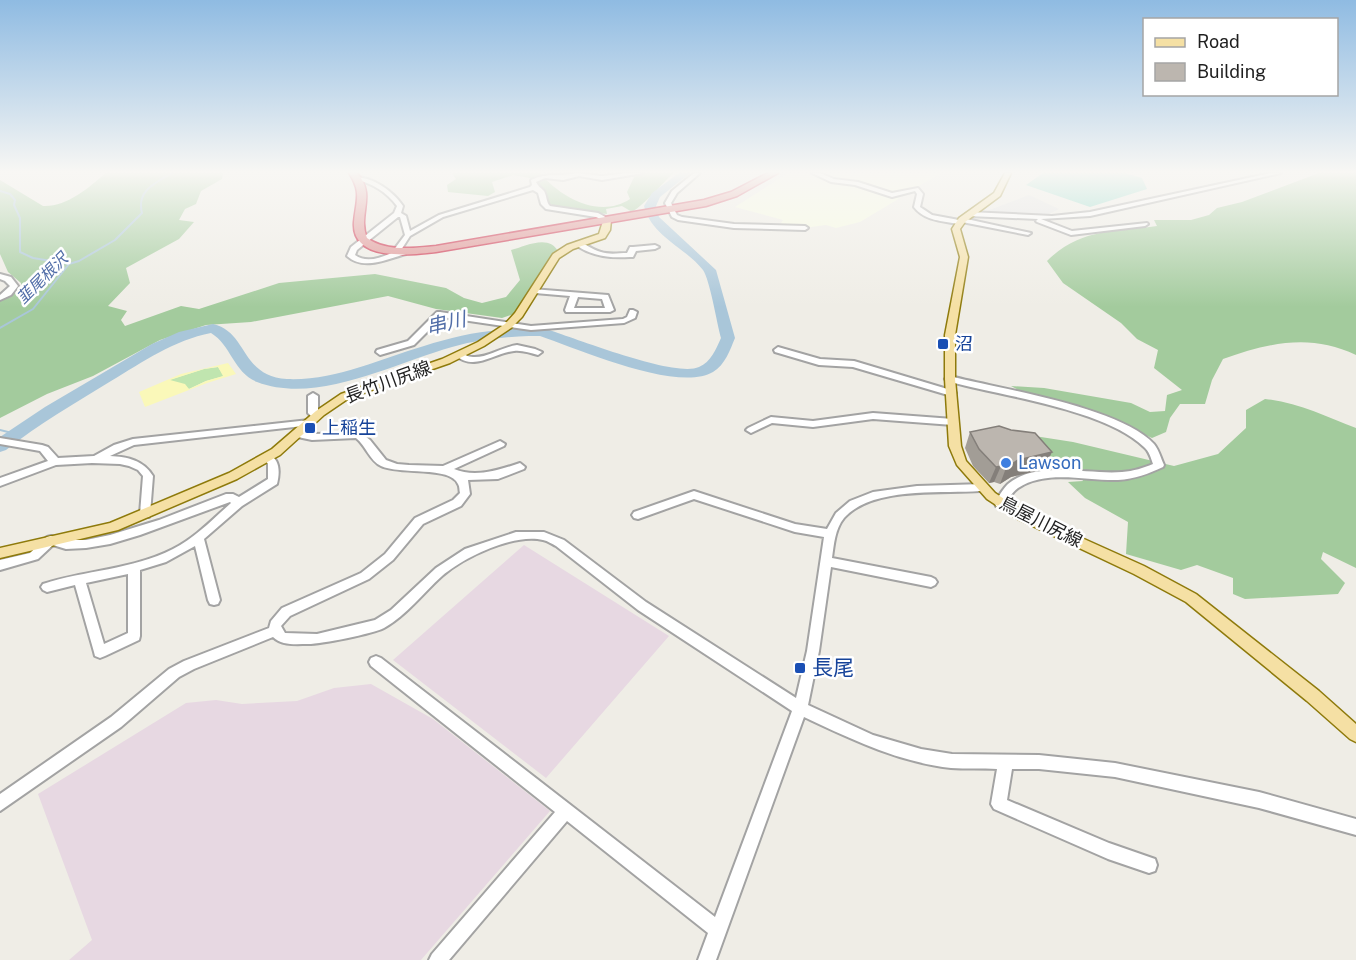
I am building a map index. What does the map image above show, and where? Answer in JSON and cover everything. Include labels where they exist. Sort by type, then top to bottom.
[{"type":"highway","points":[[361,218],[359,230],[364,241],[385,250],[401,251],[436,249],[619,218]]},
{"type":"main road","name":"鳥屋川尻線","points":[[963,219],[956,231],[964,257],[950,335],[950,379],[955,446],[960,458],[981,487],[1000,503],[1028,519],[1139,570],[1191,598],[1313,696],[1356,734]]},
{"type":"main road","name":"長竹川尻線","points":[[0,553],[102,530],[145,514],[233,476],[268,457],[312,419],[350,394],[463,354],[509,325],[535,291],[556,256],[603,234],[607,220]]},
{"type":"street","points":[[392,218],[351,253],[353,259],[368,261],[401,251],[408,235],[404,218]]},
{"type":"street","points":[[408,235],[438,218]]},
{"type":"street","points":[[603,218],[607,220]]},
{"type":"street","points":[[678,218],[734,226],[805,228]]},
{"type":"street","points":[[950,218],[1054,218]]},
{"type":"street","points":[[1034,218],[1041,223],[1071,233],[1145,224]]},
{"type":"street","points":[[963,219],[1028,233]]},
{"type":"street","points":[[580,244],[592,253],[603,256],[630,255],[633,249],[655,247]]},
{"type":"street","points":[[0,276],[8,279],[14,286],[0,297]]},
{"type":"street","points":[[535,291],[605,297],[610,310],[568,310],[574,296]]},
{"type":"street","points":[[380,352],[411,344],[440,314],[537,328],[624,321],[631,318],[633,312]]},
{"type":"street","points":[[463,354],[470,360],[493,356],[512,348],[538,352]]},
{"type":"street","points":[[778,350],[819,362],[848,363],[869,368],[951,393]]},
{"type":"street","points":[[950,379],[983,389],[1073,408],[1129,432],[1150,446],[1158,456],[1159,465],[1149,472],[1132,476],[1062,474],[1043,475],[1017,482],[1009,488],[1000,503]]},
{"type":"street","points":[[96,460],[118,447],[133,442],[312,419],[313,396]]},
{"type":"street","points":[[751,430],[771,420],[813,424],[873,416],[953,422]]},
{"type":"street","points":[[296,434],[312,437],[358,435],[384,465],[444,470],[462,477],[498,474],[520,467]]},
{"type":"street","points":[[0,441],[44,449],[55,462]]},
{"type":"street","points":[[444,470],[500,444]]},
{"type":"street","points":[[47,586],[134,567],[177,552],[238,503],[273,481],[273,463],[268,457]]},
{"type":"street","points":[[0,482],[55,462],[130,461],[146,471],[148,481],[145,514]]},
{"type":"street","points":[[462,477],[465,494],[457,503],[418,521],[389,557],[365,576],[286,612],[275,625],[275,631],[281,637],[289,639],[317,639],[378,625],[395,614],[440,571],[469,552],[516,536],[540,536],[560,543],[642,606],[800,708],[858,736],[921,756],[952,761],[1050,763],[1115,770],[1259,800],[1356,827]]},
{"type":"street","points":[[707,960],[800,708],[813,651],[830,534],[835,521],[844,508],[868,496],[981,487]]},
{"type":"street","points":[[638,515],[694,495],[795,528],[830,534]]},
{"type":"street","points":[[0,565],[34,556],[51,540],[60,546],[104,542],[126,536],[226,498],[233,498],[238,503]]},
{"type":"street","points":[[198,537],[214,600]]},
{"type":"street","points":[[826,561],[931,582]]},
{"type":"street","points":[[79,578],[100,652],[134,636],[134,567]]},
{"type":"street","points":[[0,803],[116,722],[174,673],[275,631]]},
{"type":"street","points":[[376,662],[718,930]]},
{"type":"street","points":[[1005,762],[999,804],[1108,851],[1149,865]]},
{"type":"street","points":[[438,960],[566,811]]},
{"type":"shaded area","points":[[775,218],[867,218],[860,222],[836,228],[826,225],[804,228],[779,226],[783,220]]},
{"type":"shaded area","points":[[524,545],[669,636],[546,778],[393,660]]},
{"type":"shaded area","points":[[371,684],[433,719],[550,811],[421,960],[69,960],[92,940],[38,794],[186,703],[216,700],[242,704],[297,701],[334,688]]},
{"type":"green space","points":[[0,218],[180,218],[179,220],[194,222],[179,239],[126,268],[130,283],[108,306],[127,311],[121,320],[125,326],[181,306],[199,309],[279,283],[375,274],[446,288],[464,298],[482,303],[506,297],[520,280],[511,250],[544,242],[555,247],[559,253],[517,313],[502,318],[436,309],[388,296],[251,322],[206,325],[160,340],[93,376],[47,394],[0,418],[0,298],[21,289],[21,283],[8,272],[0,254]]},
{"type":"green space","points":[[1199,218],[1356,218],[1356,355],[1339,348],[1306,342],[1273,345],[1223,359],[1212,380],[1205,404],[1180,404],[1170,418],[1166,432],[1152,438],[1090,410],[1022,392],[1011,386],[1044,388],[1131,403],[1150,412],[1165,411],[1167,395],[1182,390],[1154,368],[1158,350],[1137,339],[1121,323],[1063,283],[1047,261],[1072,242],[1099,233],[1157,226],[1154,220],[1191,220]]},
{"type":"green space","points":[[218,367],[224,376],[189,389],[169,380],[204,369]]},
{"type":"green space","points":[[1265,399],[1300,407],[1356,428],[1356,568],[1323,552],[1321,559],[1345,583],[1338,594],[1245,599],[1233,594],[1233,578],[1197,565],[1181,570],[1126,554],[1128,522],[1085,498],[1068,482],[1083,481],[1076,466],[1043,458],[1028,435],[1073,442],[1174,466],[1218,454],[1246,428],[1246,410]]},
{"type":"sand","points":[[228,363],[236,374],[145,407],[139,392],[181,374]],"holes":[[[218,367],[223,376],[189,389],[185,384],[170,380]]]},
{"type":"building","points":[[999,426],[1035,433],[1052,452],[1018,460],[1006,468],[996,467],[979,449],[970,432]]},
{"type":"waterway","points":[[20,218],[20,252],[33,258],[69,264]]},
{"type":"waterway","name":"韮尾根沢","points":[[69,264],[79,261],[115,240],[137,218]]},
{"type":"waterway","name":"串川","points":[[0,446],[51,410],[157,347],[184,335],[213,328],[227,339],[248,369],[255,375],[263,379],[285,383],[308,383],[357,373],[461,340],[495,334],[529,332],[541,332],[664,372],[697,373],[712,366],[728,338],[710,270],[653,218]]},
{"type":"waterway","name":"韮尾根沢","points":[[0,328],[33,309],[69,264]]},
{"type":"waterway","name":"韮尾根沢","points":[[0,430],[16,434]]},
{"type":"place","name":"沼","points":[[943,344]]},
{"type":"place","name":"上稲生","points":[[310,428]]},
{"type":"place","name":"Lawson","points":[[1006,463]]},
{"type":"place","name":"長尾","points":[[800,668]]}]
